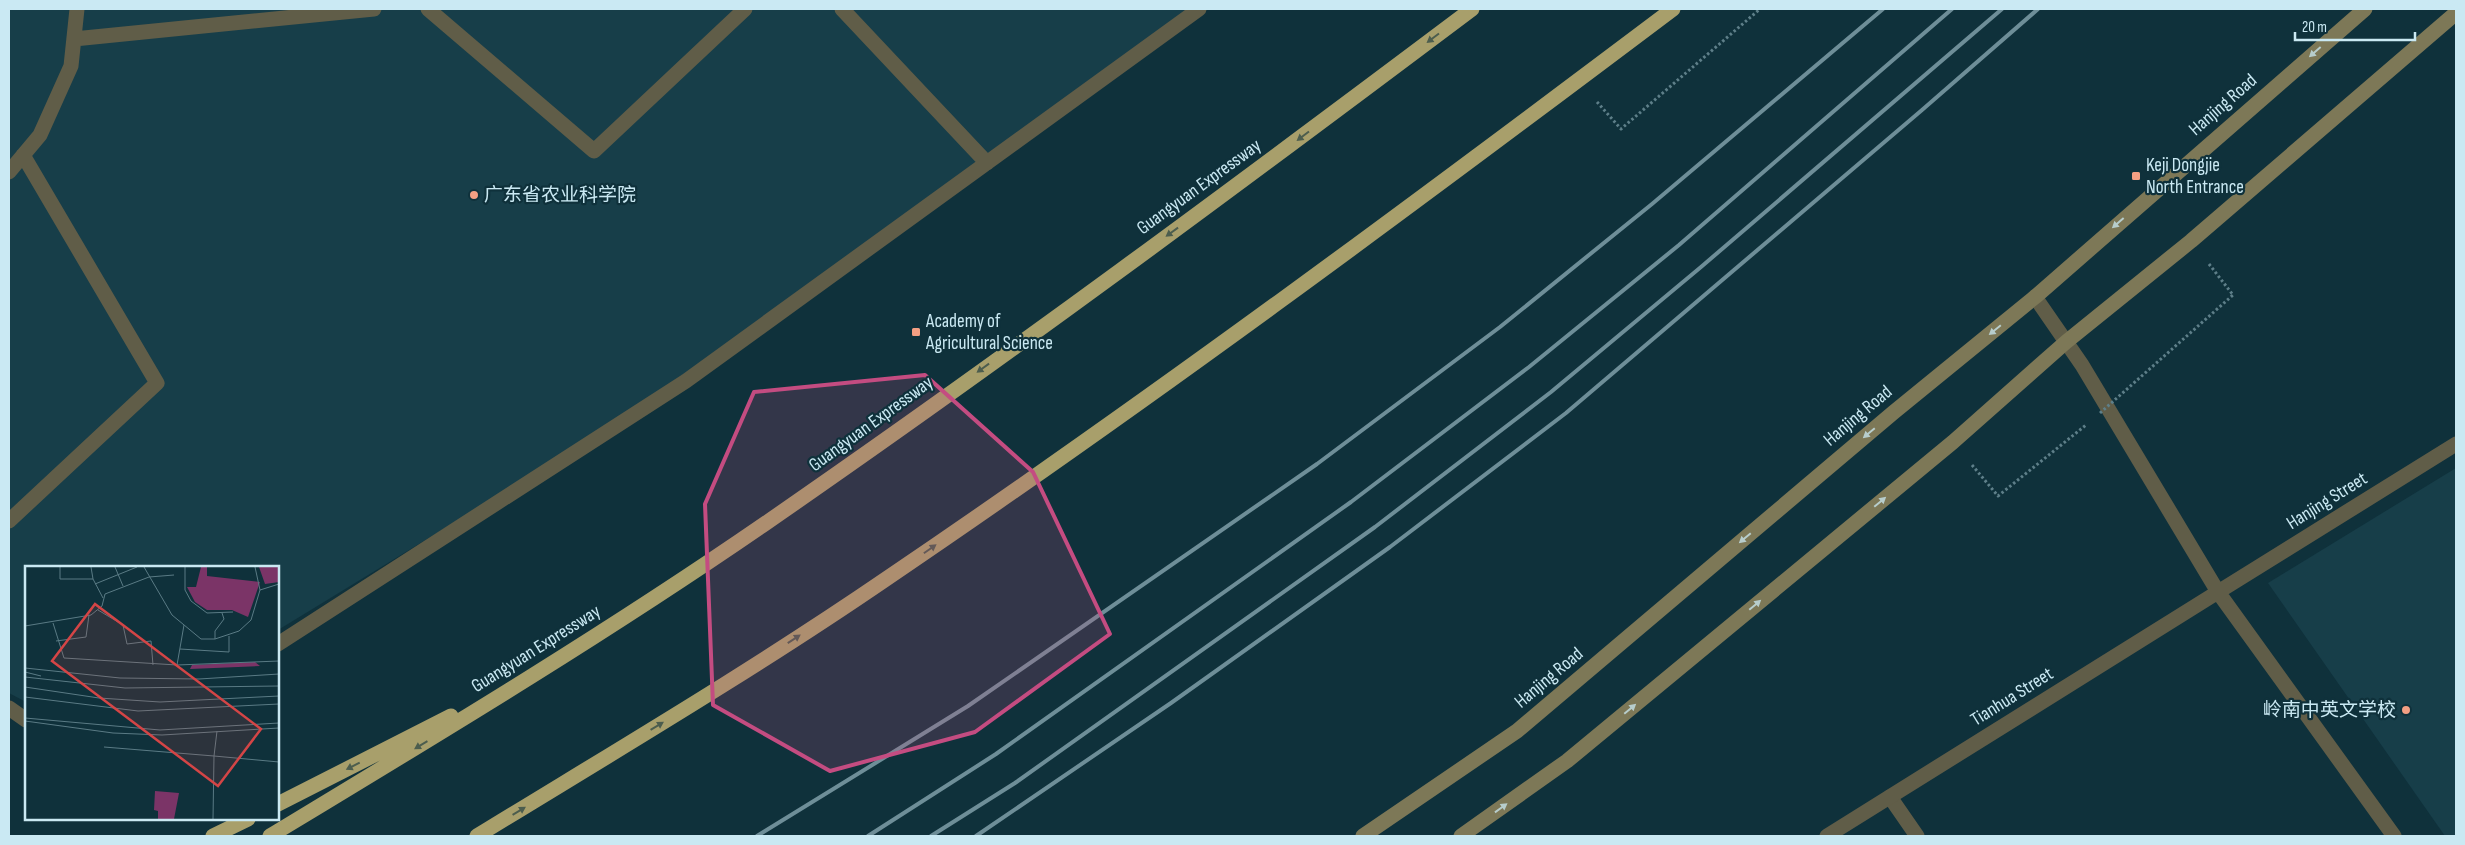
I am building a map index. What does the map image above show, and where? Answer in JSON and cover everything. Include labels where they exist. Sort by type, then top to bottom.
[{"type":"highway","name":"Guangyuan Expressway","points":[[270,836],[552,665],[766,523],[988,365],[1302,137],[1472,9]]},
{"type":"highway","points":[[477,836],[688,707],[885,580],[1162,385],[1673,9]]},
{"type":"highway","points":[[279,803],[552,665]]},
{"type":"highway","points":[[213,836],[246,820]]},
{"type":"street","points":[[9,172],[40,135],[71,66],[77,9]]},
{"type":"street","points":[[74,39],[374,9]]},
{"type":"street","points":[[428,9],[594,151],[745,9]]},
{"type":"street","points":[[842,9],[987,163]]},
{"type":"street","points":[[279,643],[686,381],[1199,9]]},
{"type":"street","name":"Hanjing Road","points":[[1363,836],[1517,731],[1894,412],[2035,297],[2365,9]]},
{"type":"street","points":[[1461,836],[1567,761],[1952,442],[2066,342],[2191,241],[2456,13]]},
{"type":"street","points":[[9,521],[158,383],[23,155]]},
{"type":"street","points":[[2035,297],[2066,342],[2218,592],[2394,836]]},
{"type":"street","name":"Hanjing Street","points":[[2218,592],[2456,444]]},
{"type":"street","name":"Tianhua Street","points":[[1827,836],[2218,592]]},
{"type":"street","points":[[9,708],[25,719]]},
{"type":"street","points":[[1890,797],[1916,836]]},
{"type":"path","points":[[1578,80],[1620,129],[1760,9]]},
{"type":"path","points":[[1952,442],[1998,496],[2100,413],[2233,295],[2191,241]]},
{"type":"highlighted area","points":[[925,375],[1033,472],[1110,634],[975,732],[830,771],[713,705],[705,504],[754,392]]},
{"type":"shaded area","name":"广东省农业科学院","points":[[9,9],[1191,9],[686,381],[279,629],[279,566],[25,566],[25,701],[9,693]]},
{"type":"shaded area","name":"岭南中英文学校","points":[[2456,468],[2456,836],[2445,836],[2268,583]]},
{"type":"railway","points":[[757,836],[968,706],[1317,464],[1500,327],[1652,204],[1883,9]]},
{"type":"railway","points":[[868,836],[996,754],[1351,502],[1529,367],[1679,245],[1952,9]]},
{"type":"railway","points":[[931,836],[1015,783],[1375,527],[1551,392],[1701,267],[2002,9]]},
{"type":"railway","points":[[976,836],[1171,703],[1390,547],[1566,413],[2038,9]]},
{"type":"place","name":"Keji Dongjie North Entrance","points":[[2136,176]]},
{"type":"place","name":"广东省农业科学院","points":[[474,195]]},
{"type":"place","name":"Academy of Agricultural Science","points":[[916,332]]},
{"type":"place","name":"岭南中英文学校","points":[[2406,710]]}]
